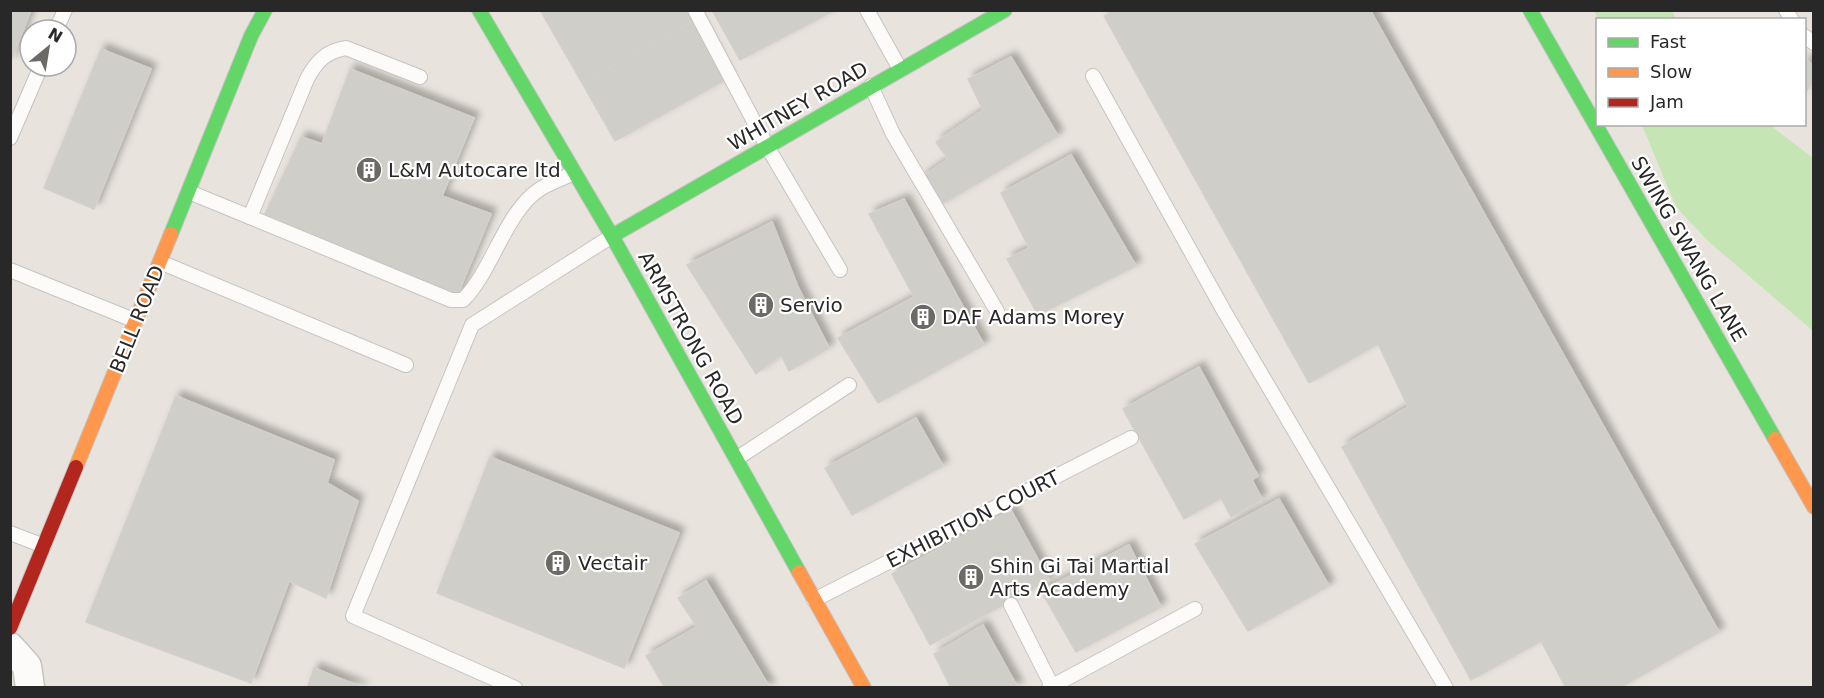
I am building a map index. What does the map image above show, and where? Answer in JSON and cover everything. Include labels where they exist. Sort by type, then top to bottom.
[{"type":"street","name":"BELL ROAD","points":[[10,628],[251,36],[265,10]]},
{"type":"street","name":"ARMSTRONG ROAD","points":[[479,10],[612,236],[864,687]]},
{"type":"street","name":"WHITNEY ROAD","points":[[612,236],[1005,10]]},
{"type":"street","name":"SWING SWANG LANE","points":[[1530,10],[1596,126]]},
{"type":"street","name":"SWING SWANG LANE","points":[[1596,126],[1814,507]]},
{"type":"street","points":[[10,647],[27,666],[30,687]]},
{"type":"lane","points":[[695,10],[768,148],[840,270]]},
{"type":"lane","points":[[867,10],[900,69]]},
{"type":"lane","points":[[250,217],[307,80],[315,65],[324,56],[334,50],[346,48],[420,77]]},
{"type":"lane","points":[[1093,76],[1224,311],[1446,687]]},
{"type":"lane","points":[[10,138],[36,78]]},
{"type":"lane","points":[[871,86],[893,134],[996,310]]},
{"type":"lane","points":[[189,192],[451,300],[463,300],[475,288],[518,212],[531,197],[540,189],[574,173]]},
{"type":"lane","points":[[515,687],[353,616],[472,326],[612,236]]},
{"type":"lane","points":[[159,262],[406,365]]},
{"type":"lane","points":[[10,270],[136,321]]},
{"type":"lane","points":[[736,459],[849,386]]},
{"type":"lane","name":"EXHIBITION COURT","points":[[814,600],[1131,438]]},
{"type":"lane","points":[[10,533],[44,546]]},
{"type":"lane","points":[[1011,605],[1050,687],[1195,609]]},
{"type":"green space","points":[[1594,11],[1672,11],[1676,18],[1598,18]]},
{"type":"green space","points":[[1642,126],[1771,126],[1813,158],[1813,331],[1708,241],[1676,207]]},
{"type":"building","points":[[10,10],[31,10],[28,18],[18,18],[18,43],[10,63]]},
{"type":"building","points":[[540,10],[690,10],[696,20],[582,83]]},
{"type":"building","points":[[712,10],[835,10],[740,60]]},
{"type":"building","points":[[1114,10],[1370,10],[1719,632],[1619,688],[1566,688],[1541,641],[1471,680],[1342,447],[1408,407],[1378,344],[1309,383],[1104,16]]},
{"type":"building","points":[[696,20],[727,79],[615,141],[582,83]]},
{"type":"building","points":[[101,49],[151,69],[94,209],[44,188]]},
{"type":"building","points":[[1011,57],[1058,136],[937,207],[921,178],[948,159],[936,142],[983,110],[968,79]]},
{"type":"building","points":[[1806,60],[1814,66],[1814,82],[1806,92]]},
{"type":"building","name":"L&M Autocare ltd","points":[[350,69],[474,118],[442,196],[491,214],[457,296],[265,214],[301,137],[322,144]]},
{"type":"building","points":[[1071,155],[1136,266],[1038,315],[1007,259],[1029,248],[1001,193]]},
{"type":"building","name":"DAF Adams Morey","points":[[904,199],[984,345],[878,403],[838,338],[914,297],[869,214]]},
{"type":"building","name":"Servio","points":[[772,222],[798,287],[829,348],[789,371],[781,355],[756,374],[687,265]]},
{"type":"building","points":[[1199,367],[1258,476],[1252,480],[1262,499],[1231,517],[1221,498],[1184,519],[1123,409]]},
{"type":"building","points":[[176,396],[334,460],[327,483],[358,501],[326,598],[289,581],[251,683],[86,622]]},
{"type":"building","points":[[916,418],[943,466],[852,515],[825,468]]},
{"type":"building","name":"Vectair","points":[[490,457],[679,533],[624,668],[437,593]]},
{"type":"building","points":[[1279,499],[1329,586],[1248,631],[1195,544]]},
{"type":"building","name":"Shin Gi Tai Martial Arts Academy","points":[[1011,510],[1049,580],[930,645],[892,574]]},
{"type":"building","points":[[1129,545],[1161,607],[1076,652],[1041,591]]},
{"type":"building","points":[[706,581],[770,688],[665,688],[646,656],[697,627],[678,598]]},
{"type":"building","points":[[983,625],[1018,688],[951,688],[934,654]]},
{"type":"building","points":[[314,668],[363,688],[307,688]]},
{"type":"traffic: fast","points":[[171,234],[251,36],[265,10]]},
{"type":"traffic: fast","points":[[479,10],[612,236],[799,572]]},
{"type":"traffic: fast","points":[[612,236],[1005,10]]},
{"type":"traffic: fast","points":[[1530,10],[1596,126]]},
{"type":"traffic: fast","points":[[1596,126],[1775,439]]},
{"type":"traffic: slow","points":[[76,467],[171,234]]},
{"type":"traffic: slow","points":[[1775,439],[1814,507]]},
{"type":"traffic: slow","points":[[799,572],[864,688]]},
{"type":"traffic: jam","points":[[10,628],[76,467]]},
{"type":"place","name":"L&M Autocare ltd","points":[[369,170]]},
{"type":"place","name":"Servio","points":[[761,305]]},
{"type":"place","name":"DAF Adams Morey","points":[[923,317]]},
{"type":"place","name":"Vectair","points":[[558,563]]},
{"type":"place","name":"Shin Gi Tai Martial Arts Academy","points":[[971,577]]}]
